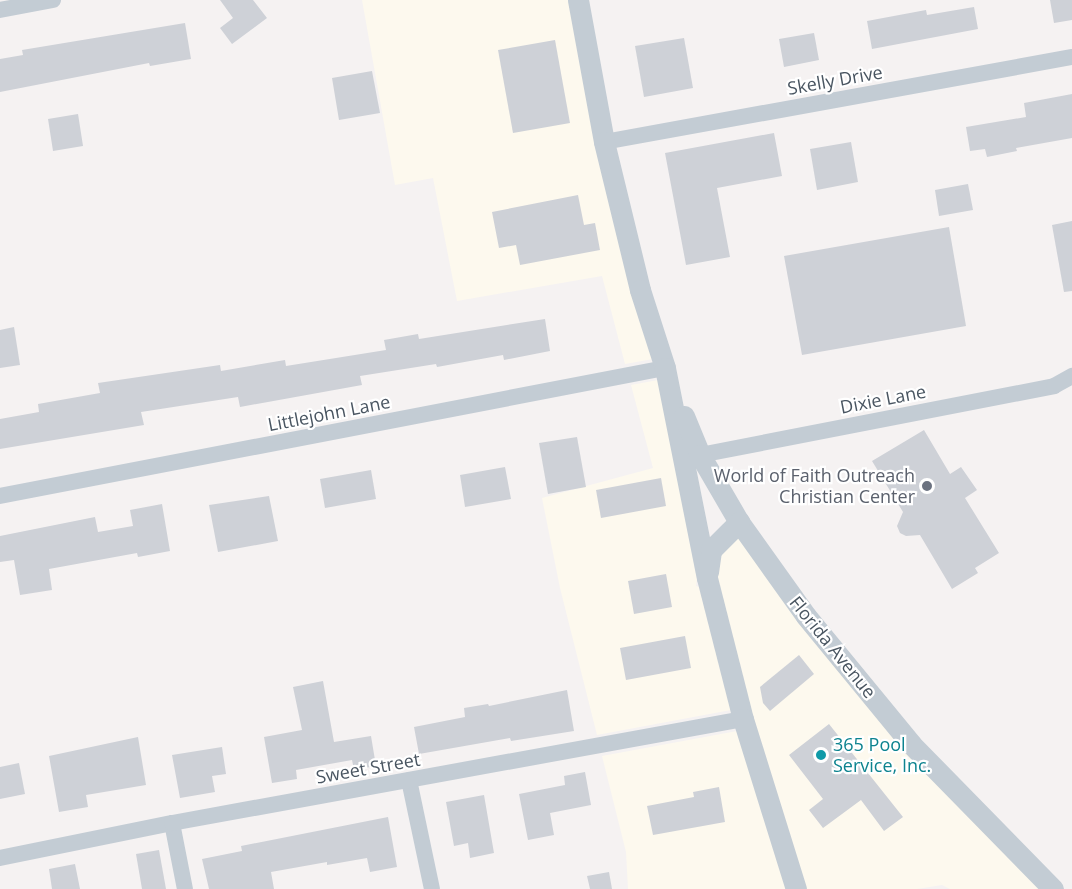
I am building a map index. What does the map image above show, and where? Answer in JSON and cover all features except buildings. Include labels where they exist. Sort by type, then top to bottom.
[{"type":"street","points":[[0,10],[52,0]]},
{"type":"street","points":[[578,0],[604,142],[640,290],[665,368],[707,578],[743,719],[796,889]]},
{"type":"street","name":"Skelly Drive","points":[[604,142],[1072,57]]},
{"type":"street","name":"Florida Avenue","points":[[665,368],[700,455],[739,522],[806,616],[911,744],[1053,889]]},
{"type":"street","name":"Littlejohn Lane","points":[[0,496],[665,368]]},
{"type":"street","name":"Dixie Lane","points":[[700,455],[1054,386],[1072,376]]},
{"type":"street","points":[[707,578],[711,550],[739,522]]},
{"type":"street","name":"Sweet Street","points":[[0,858],[172,822],[743,719]]},
{"type":"street","points":[[409,780],[432,889]]},
{"type":"street","points":[[172,822],[185,889]]},
{"type":"shaded area","points":[[362,0],[568,0],[653,359],[625,364],[602,276],[457,301],[433,178],[395,185]]},
{"type":"shaded area","points":[[658,380],[697,579],[696,586],[699,587],[731,710],[597,735],[560,588],[542,498],[653,468],[631,385]]},
{"type":"shaded area","points":[[738,538],[1040,889],[950,889],[942,885],[917,889],[806,889],[753,717],[716,578],[720,556]]},
{"type":"shaded area","points":[[737,731],[786,889],[628,889],[626,852],[602,756]]},
{"type":"place","name":"World of Faith Outreach Christian Center","points":[[927,486]]},
{"type":"place","name":"365 Pool Service, Inc.","points":[[821,755]]}]
